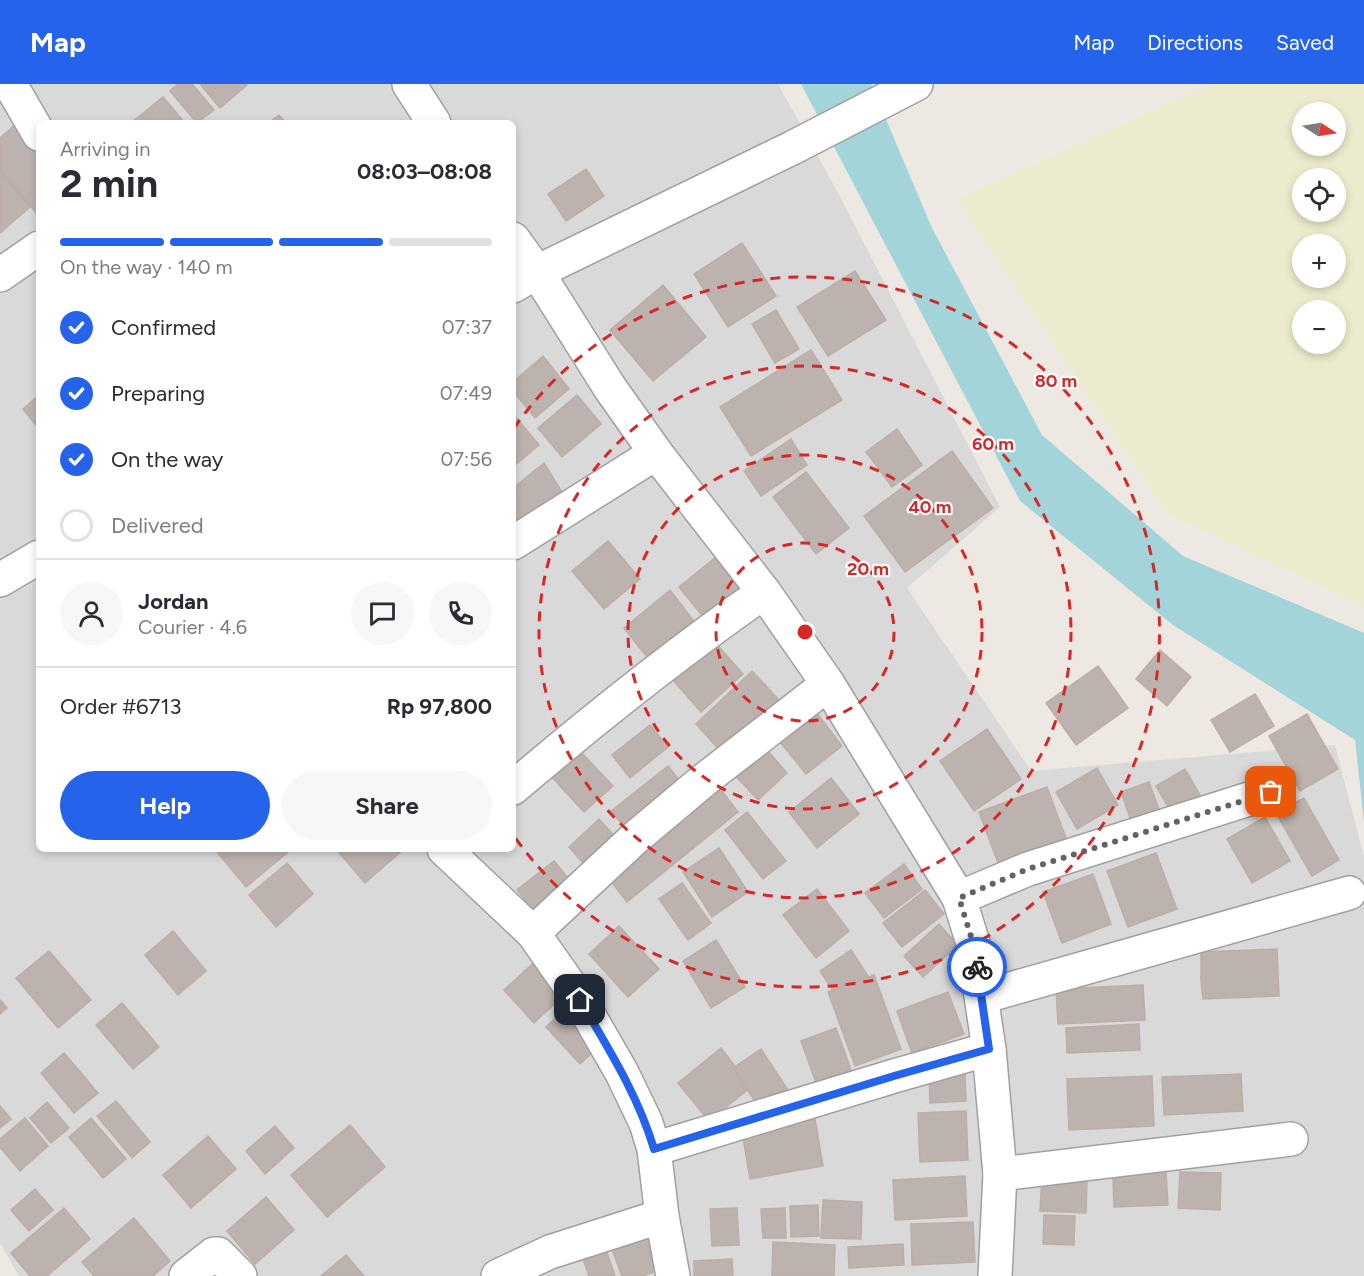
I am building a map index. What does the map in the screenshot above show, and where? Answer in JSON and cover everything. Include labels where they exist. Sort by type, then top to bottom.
[{"type":"street","points":[[10,84],[36,129]]},
{"type":"street","points":[[409,84],[432,120]]},
{"type":"street","points":[[525,279],[792,148],[914,85]]},
{"type":"street","points":[[516,249],[525,279],[764,592],[828,684],[959,898],[973,943],[989,1049],[999,1174],[995,1276]]},
{"type":"street","points":[[0,275],[36,250]]},
{"type":"street","points":[[516,541],[656,453]]},
{"type":"street","points":[[0,580],[36,559]]},
{"type":"street","points":[[516,785],[572,738],[704,634],[764,592]]},
{"type":"street","points":[[533,933],[644,831],[704,780],[828,684]]},
{"type":"street","points":[[959,898],[1028,869],[1271,792]]},
{"type":"street","points":[[447,852],[533,933],[580,1000],[622,1073],[646,1123],[654,1149],[662,1216],[673,1276]]},
{"type":"street","points":[[982,997],[1349,893]]},
{"type":"street","points":[[654,1149],[989,1049]]},
{"type":"street","points":[[999,1174],[1291,1139]]},
{"type":"street","points":[[498,1276],[550,1252],[662,1216]]},
{"type":"street","points":[[186,1276],[214,1254],[218,1254],[240,1276]]},
{"type":"shaded area","points":[[0,84],[778,84],[837,191],[1000,507],[907,588],[1031,771],[1335,745],[1364,857],[1364,1276],[19,1276],[0,1243]]},
{"type":"green space","points":[[1212,84],[1364,84],[1364,606],[1168,514],[957,199]]},
{"type":"water","points":[[801,84],[871,84],[932,228],[1042,435],[1183,556],[1364,633],[1364,822],[1355,740],[1173,625],[1020,501]]},
{"type":"building","points":[[178,84],[192,84],[214,110],[201,120],[194,120],[170,91]]},
{"type":"building","points":[[200,84],[246,84],[247,85],[220,108]]},
{"type":"building","points":[[163,97],[182,120],[135,120]]},
{"type":"building","points":[[279,115],[283,120],[273,120]]},
{"type":"building","points":[[18,122],[36,143],[36,212],[0,170],[0,138]]},
{"type":"building","points":[[586,169],[604,196],[566,221],[548,194]]},
{"type":"building","points":[[0,172],[30,207],[0,233]]},
{"type":"building","points":[[742,243],[776,296],[728,327],[694,274]]},
{"type":"building","points":[[855,271],[886,320],[828,356],[797,307]]},
{"type":"building","points":[[663,285],[706,337],[653,381],[610,330]]},
{"type":"building","points":[[776,310],[799,349],[775,363],[752,324]]},
{"type":"building","points":[[811,350],[842,400],[751,456],[720,407]]},
{"type":"building","points":[[543,356],[569,389],[535,418],[516,395],[516,379]]},
{"type":"building","points":[[577,395],[601,424],[562,457],[538,428]]},
{"type":"building","points":[[36,398],[36,425],[23,409]]},
{"type":"building","points":[[516,418],[539,445],[516,464]]},
{"type":"building","points":[[897,429],[922,465],[892,487],[866,452]]},
{"type":"building","points":[[791,439],[807,465],[761,496],[744,471]]},
{"type":"building","points":[[952,451],[993,508],[905,572],[864,516]]},
{"type":"building","points":[[544,463],[562,492],[516,531],[516,486]]},
{"type":"building","points":[[806,472],[849,528],[816,554],[773,497]]},
{"type":"building","points":[[608,541],[640,579],[604,609],[572,571]]},
{"type":"building","points":[[716,557],[742,589],[705,619],[679,587]]},
{"type":"building","points":[[670,590],[696,624],[650,661],[624,628]]},
{"type":"building","points":[[714,641],[743,674],[701,712],[672,679]]},
{"type":"building","points":[[1160,650],[1191,677],[1167,706],[1136,679]]},
{"type":"building","points":[[1098,666],[1128,708],[1076,745],[1046,703]]},
{"type":"building","points":[[752,671],[780,701],[723,754],[696,724]]},
{"type":"building","points":[[1255,694],[1274,726],[1230,752],[1211,720]]},
{"type":"building","points":[[810,704],[842,746],[806,774],[773,733]]},
{"type":"building","points":[[1307,714],[1338,769],[1300,791],[1269,736]]},
{"type":"building","points":[[650,725],[668,747],[630,778],[612,755]]},
{"type":"building","points":[[987,729],[1021,779],[974,811],[940,761]]},
{"type":"building","points":[[761,743],[787,773],[758,800],[731,771]]},
{"type":"building","points":[[576,747],[613,786],[584,812],[548,773]]},
{"type":"building","points":[[668,766],[686,789],[630,834],[611,811]]},
{"type":"building","points":[[1097,768],[1118,805],[1077,829],[1056,792]]},
{"type":"building","points":[[1185,769],[1200,795],[1171,812],[1156,786]]},
{"type":"building","points":[[831,778],[859,814],[817,848],[789,812]]},
{"type":"building","points":[[1149,782],[1161,815],[1133,826],[1121,792]]},
{"type":"building","points":[[718,786],[738,812],[627,902],[606,875]]},
{"type":"building","points":[[1047,787],[1069,846],[1001,871],[979,812]]},
{"type":"building","points":[[1304,798],[1339,860],[1312,876],[1276,813]]},
{"type":"building","points":[[747,812],[786,861],[763,879],[725,830]]},
{"type":"building","points":[[1265,817],[1290,861],[1252,883],[1227,839]]},
{"type":"building","points":[[599,819],[619,841],[589,870],[569,847]]},
{"type":"building","points":[[719,848],[748,892],[712,917],[683,872]]},
{"type":"building","points":[[217,852],[288,852],[246,887]]},
{"type":"building","points":[[339,852],[401,852],[365,883]]},
{"type":"building","points":[[1156,853],[1177,909],[1128,927],[1107,871]]},
{"type":"building","points":[[554,861],[573,884],[536,914],[517,890]]},
{"type":"building","points":[[287,863],[313,894],[276,927],[249,895]]},
{"type":"building","points":[[904,864],[922,889],[884,918],[865,893]]},
{"type":"building","points":[[1093,874],[1111,924],[1062,943],[1043,892]]},
{"type":"building","points":[[682,883],[711,923],[688,940],[659,899]]},
{"type":"building","points":[[817,889],[849,931],[816,958],[783,915]]},
{"type":"building","points":[[925,890],[944,914],[902,947],[883,923]]},
{"type":"building","points":[[939,924],[958,945],[923,977],[904,956]]},
{"type":"building","points":[[619,926],[659,969],[628,997],[589,954]]},
{"type":"building","points":[[173,931],[206,971],[178,995],[145,955]]},
{"type":"building","points":[[716,940],[745,987],[711,1008],[683,961]]},
{"type":"building","points":[[1277,949],[1279,996],[1203,999],[1201,952]]},
{"type":"building","points":[[851,950],[872,982],[841,1003],[820,971]]},
{"type":"building","points":[[49,951],[91,1000],[58,1028],[16,978]]},
{"type":"building","points":[[539,958],[569,990],[534,1023],[504,990]]},
{"type":"building","points":[[874,975],[901,1049],[855,1066],[828,992]]},
{"type":"building","points":[[1143,985],[1145,1020],[1058,1024],[1056,989]]},
{"type":"building","points":[[948,992],[964,1034],[912,1053],[897,1011]]},
{"type":"building","points":[[0,1000],[7,1008],[0,1014]]},
{"type":"building","points":[[122,1003],[159,1047],[133,1069],[96,1025]]},
{"type":"building","points":[[564,1010],[598,1047],[580,1064],[546,1027]]},
{"type":"building","points":[[1139,1024],[1140,1050],[1067,1053],[1066,1028]]},
{"type":"building","points":[[836,1028],[853,1075],[818,1088],[801,1041]]},
{"type":"building","points":[[721,1048],[751,1087],[709,1121],[678,1083]]},
{"type":"building","points":[[761,1049],[788,1090],[760,1109],[733,1068]]},
{"type":"building","points":[[64,1053],[98,1093],[74,1113],[41,1073]]},
{"type":"building","points":[[965,1074],[966,1101],[930,1103],[929,1076]]},
{"type":"building","points":[[1241,1074],[1243,1111],[1164,1115],[1162,1077]]},
{"type":"building","points":[[1152,1076],[1154,1126],[1069,1130],[1067,1079]]},
{"type":"building","points":[[116,1101],[150,1142],[132,1158],[97,1116]]},
{"type":"building","points":[[47,1102],[69,1128],[51,1143],[30,1118]]},
{"type":"building","points":[[0,1106],[11,1119],[0,1128]]},
{"type":"building","points":[[966,1111],[968,1160],[920,1162],[918,1113]]},
{"type":"building","points":[[25,1118],[48,1146],[20,1171],[0,1147],[0,1139]]},
{"type":"building","points":[[91,1118],[126,1159],[103,1178],[69,1137]]},
{"type":"building","points":[[815,1119],[823,1166],[750,1179],[742,1131]]},
{"type":"building","points":[[350,1125],[385,1167],[327,1217],[291,1175]]},
{"type":"building","points":[[275,1126],[294,1148],[265,1174],[246,1151]]},
{"type":"building","points":[[208,1136],[236,1169],[191,1208],[163,1175]]},
{"type":"building","points":[[1166,1172],[1168,1205],[1114,1207],[1113,1174]]},
{"type":"building","points":[[1180,1172],[1221,1173],[1220,1210],[1178,1208]]},
{"type":"building","points":[[965,1176],[967,1216],[895,1220],[893,1180]]},
{"type":"building","points":[[1042,1177],[1087,1178],[1086,1213],[1040,1211]]},
{"type":"building","points":[[35,1189],[53,1210],[29,1231],[11,1210]]},
{"type":"building","points":[[266,1197],[294,1230],[255,1264],[227,1231]]},
{"type":"building","points":[[823,1200],[862,1202],[861,1239],[821,1238]]},
{"type":"building","points":[[818,1205],[819,1236],[791,1237],[790,1206]]},
{"type":"building","points":[[64,1208],[90,1239],[47,1276],[30,1276],[11,1253]]},
{"type":"building","points":[[737,1208],[739,1245],[712,1246],[710,1209]]},
{"type":"building","points":[[785,1208],[786,1238],[763,1238],[761,1209]]},
{"type":"building","points":[[1044,1215],[1075,1216],[1074,1245],[1043,1244]]},
{"type":"building","points":[[134,1218],[170,1261],[153,1276],[94,1276],[82,1262]]},
{"type":"building","points":[[973,1222],[975,1262],[912,1265],[911,1224]]},
{"type":"building","points":[[646,1230],[660,1270],[643,1276],[622,1276],[610,1244]]},
{"type":"building","points":[[773,1242],[835,1245],[834,1276],[772,1276]]},
{"type":"building","points":[[604,1244],[615,1276],[589,1276],[581,1253]]},
{"type":"building","points":[[903,1244],[904,1265],[849,1268],[848,1247]]},
{"type":"building","points":[[346,1255],[364,1276],[321,1276]]},
{"type":"building","points":[[732,1259],[733,1276],[694,1276],[694,1261]]},
{"type":"way so far","points":[[977,967],[973,943],[959,898],[1028,869],[1271,792]]},
{"type":"route","points":[[580,1000],[622,1073],[646,1123],[654,1149],[989,1049],[977,967]]}]
